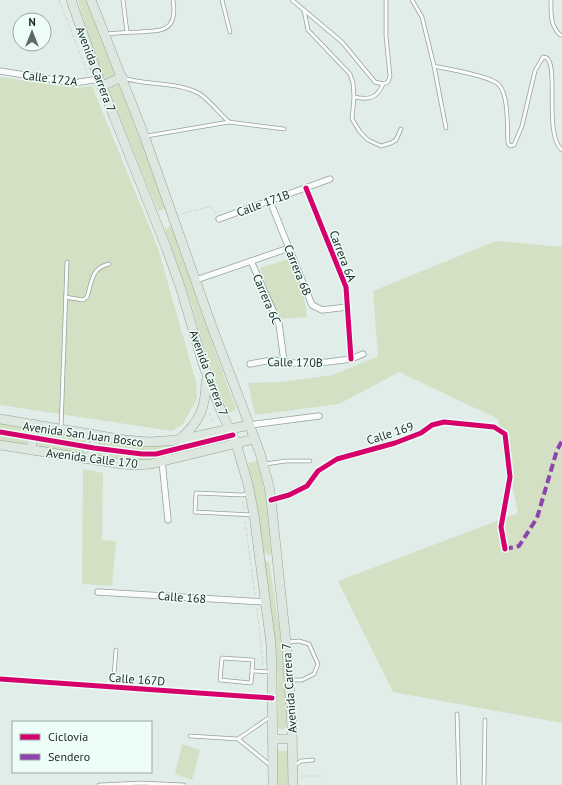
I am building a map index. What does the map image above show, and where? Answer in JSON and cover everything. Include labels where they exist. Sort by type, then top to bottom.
[{"type":"main road","name":"Avenida Carrera 7","points":[[71,0],[98,82],[157,223],[181,289],[206,373],[236,443],[249,515],[260,562],[270,632],[268,672],[272,698],[273,785]]},
{"type":"main road","name":"Avenida Carrera 7","points":[[91,0],[176,216],[196,280],[263,464],[271,500],[286,643],[292,739],[292,776]]},
{"type":"main road","points":[[98,82],[122,77]]},
{"type":"main road","points":[[157,223],[176,216]]},
{"type":"main road","points":[[179,440],[193,427],[204,407],[206,399],[206,373]]},
{"type":"main road","name":"Avenida Calle 170","points":[[0,419],[137,441],[159,442],[179,440],[249,426]]},
{"type":"main road","points":[[31,450],[34,424]]},
{"type":"main road","points":[[86,459],[91,455],[94,448],[94,441],[91,434]]},
{"type":"main road","name":"Avenida Calle 170","points":[[0,445],[129,465],[162,461],[254,439]]},
{"type":"main road","points":[[260,562],[267,558],[271,558],[277,563]]},
{"type":"main road","points":[[272,739],[292,739]]},
{"type":"street","name":"Calle 172A","points":[[0,71],[67,82],[98,82]]},
{"type":"street","name":"Calle 171B","points":[[219,219],[330,179]]},
{"type":"street","name":"Carrera 6A","points":[[306,188],[346,287],[351,359]]},
{"type":"street","name":"Carrera 6B","points":[[270,201],[312,305],[322,310],[347,307]]},
{"type":"street","points":[[196,280],[289,248]]},
{"type":"street","name":"Carrera 6C","points":[[251,261],[279,324],[284,361]]},
{"type":"street","name":"Calle 170B","points":[[250,364],[266,360],[294,363],[328,362],[351,359],[363,354]]},
{"type":"street","points":[[249,426],[319,416]]},
{"type":"street","name":"Calle 169","points":[[271,500],[289,495],[307,486],[318,471],[337,459],[395,443],[421,433],[432,425],[444,422],[494,427],[505,434],[510,477],[501,527],[505,549]]},
{"type":"street","points":[[162,461],[168,520]]},
{"type":"street","name":"Calle 168","points":[[98,592],[266,602]]},
{"type":"street","name":"Calle 167D","points":[[0,679],[272,698]]},
{"type":"lane","points":[[123,0],[127,32]]},
{"type":"lane","points":[[104,34],[161,31],[171,24],[174,18],[173,0]]},
{"type":"lane","points":[[222,0],[230,32]]},
{"type":"lane","points":[[292,0],[342,42],[375,82],[383,84]]},
{"type":"lane","points":[[354,97],[373,97],[380,91],[383,84],[388,82],[390,76],[386,36],[386,0]]},
{"type":"lane","points":[[412,0],[422,17],[434,66],[446,128]]},
{"type":"lane","points":[[551,0],[551,15],[554,28],[560,35],[562,35]]},
{"type":"lane","points":[[304,10],[308,30],[350,74],[353,83],[354,97],[352,119],[360,132],[368,140],[381,146],[396,140],[401,129]]},
{"type":"lane","points":[[434,66],[474,75],[499,84],[505,97],[508,143],[510,146],[514,145],[522,126],[535,71],[543,57],[550,57],[554,60]]},
{"type":"lane","points":[[122,77],[149,83],[181,87],[201,94],[229,122]]},
{"type":"lane","points":[[557,102],[555,116],[557,144],[562,150]]},
{"type":"lane","points":[[145,137],[229,122],[284,129]]},
{"type":"lane","points":[[61,428],[67,262]]},
{"type":"lane","points":[[65,297],[79,300],[85,299],[87,297],[94,272],[97,268],[109,264]]},
{"type":"lane","points":[[263,464],[286,461],[310,461]]},
{"type":"lane","points":[[246,495],[196,492],[195,512],[249,515]]},
{"type":"lane","points":[[286,643],[299,642],[309,644],[318,664],[314,674],[302,680],[289,680]]},
{"type":"lane","points":[[113,687],[116,650]]},
{"type":"lane","points":[[222,658],[253,660],[252,671],[251,683],[220,680],[222,658]]},
{"type":"lane","points":[[252,671],[268,672]]},
{"type":"lane","points":[[457,714],[458,785]]},
{"type":"lane","points":[[238,739],[272,715]]},
{"type":"lane","points":[[484,785],[485,720]]},
{"type":"lane","points":[[190,736],[238,739],[273,767]]},
{"type":"lane","points":[[292,776],[301,761],[314,760]]},
{"type":"lane","points":[[99,785],[141,783],[184,785]]},
{"type":"path","points":[[59,0],[87,72],[98,82]]},
{"type":"path","points":[[176,216],[211,206],[219,219]]},
{"type":"path","points":[[209,411],[214,425]]},
{"type":"path","points":[[246,495],[256,601],[268,672]]},
{"type":"path","points":[[292,776],[322,776]]},
{"type":"green space","points":[[78,0],[87,0],[117,74],[104,80],[87,31]]},
{"type":"green space","points":[[0,77],[76,88],[92,86],[158,248],[196,382],[197,399],[183,424],[172,431],[0,405]]},
{"type":"green space","points":[[120,84],[166,209],[158,211],[108,89]]},
{"type":"green space","points":[[172,226],[236,409],[228,414],[203,345],[192,305],[165,229]]},
{"type":"green space","points":[[496,241],[562,247],[562,723],[393,692],[338,581],[518,513],[498,419],[399,372],[339,404],[255,415],[248,383],[281,382],[333,375],[378,356],[373,291]]},
{"type":"green space","points":[[288,259],[302,285],[307,317],[278,319],[260,268]]},
{"type":"green space","points":[[0,422],[27,427],[30,429],[26,443],[20,444],[0,441]]},
{"type":"green space","points":[[41,429],[86,437],[87,446],[84,453],[41,447],[36,443],[37,430]]},
{"type":"green space","points":[[204,436],[208,446],[173,452],[157,458],[139,461],[122,461],[96,456],[99,448],[98,439]]},
{"type":"green space","points":[[257,461],[265,495],[271,555],[262,554],[255,498],[248,463]]},
{"type":"green space","points":[[83,469],[103,473],[102,540],[116,541],[112,586],[82,584]]},
{"type":"green space","points":[[265,561],[268,561],[270,567],[280,635],[287,725],[283,730],[278,728],[276,645],[264,563]]},
{"type":"green space","points":[[182,744],[200,750],[192,780],[175,774]]},
{"type":"green space","points":[[277,751],[288,751],[288,785],[277,785]]},
{"type":"marked path","points":[[505,549],[519,546],[537,518],[557,450],[562,441]]},
{"type":"cycle path","points":[[306,188],[346,287],[351,359]]},
{"type":"cycle path","points":[[271,500],[289,495],[307,486],[318,471],[337,459],[395,443],[421,433],[432,425],[444,422],[494,427],[505,434],[510,477],[501,527],[505,549]]},
{"type":"cycle path","name":"Avenida San Juan Bosco","points":[[0,432],[94,448],[142,454],[156,454],[233,435]]},
{"type":"cycle path","points":[[0,679],[272,698]]}]
